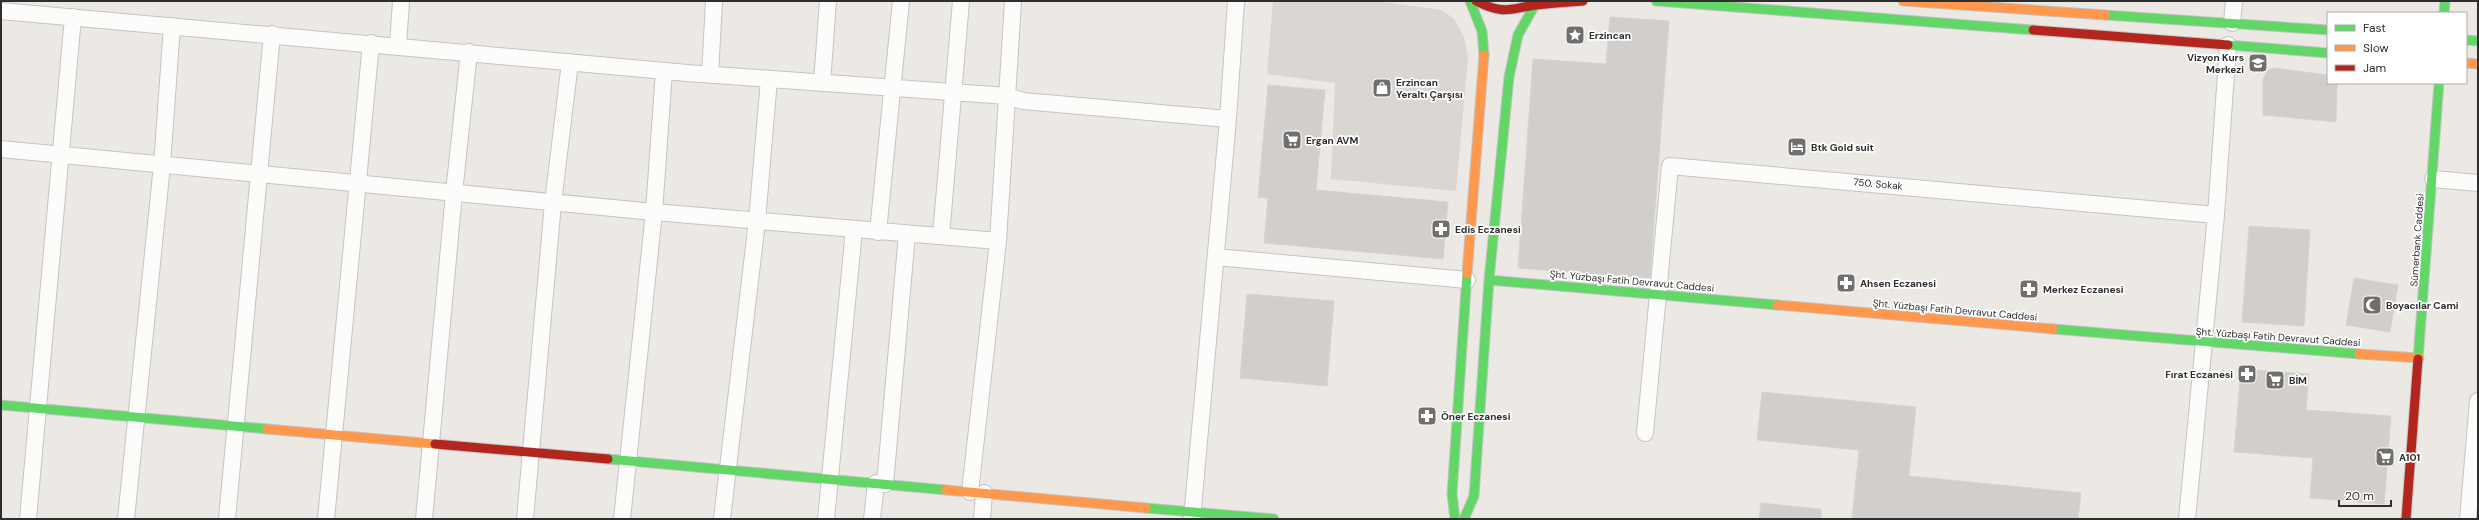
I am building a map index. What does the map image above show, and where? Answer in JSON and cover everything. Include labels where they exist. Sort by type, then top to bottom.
[{"type":"street","points":[[398,46],[401,1]]},
{"type":"street","points":[[710,75],[714,1]]},
{"type":"street","points":[[822,83],[828,1]]},
{"type":"street","points":[[878,232],[901,1]]},
{"type":"street","points":[[941,236],[961,1]]},
{"type":"street","points":[[982,519],[977,493],[998,240],[1013,1]]},
{"type":"street","points":[[1192,516],[1228,119],[1236,1]]},
{"type":"street","points":[[1455,519],[1452,494],[1467,280],[1485,63],[1482,31],[1470,1]]},
{"type":"street","points":[[1476,1],[1490,8],[1514,10],[1536,3],[1583,1]]},
{"type":"street","points":[[1656,1],[2327,53]]},
{"type":"street","points":[[1903,1],[2013,5],[2327,30]]},
{"type":"street","points":[[2232,23],[2234,1]]},
{"type":"street","points":[[2444,12],[2445,1]]},
{"type":"street","points":[[1464,519],[1474,496],[1489,280],[1509,77],[1518,35],[1536,3]]},
{"type":"street","points":[[1,11],[272,34],[710,75],[1007,96],[1022,101],[1228,119]]},
{"type":"street","points":[[28,519],[73,17]]},
{"type":"street","points":[[126,519],[135,417],[162,165],[172,26]]},
{"type":"street","points":[[227,519],[272,34]]},
{"type":"street","points":[[2467,40],[2478,41]]},
{"type":"street","points":[[326,519],[371,43]]},
{"type":"street","points":[[2187,519],[2216,214],[2228,45]]},
{"type":"street","points":[[424,519],[454,193],[470,52]]},
{"type":"street","points":[[525,519],[554,203],[570,62]]},
{"type":"street","points":[[2467,63],[2478,64]]},
{"type":"street","points":[[622,519],[654,212],[664,71]]},
{"type":"street","points":[[722,519],[757,221],[769,79]]},
{"type":"street","name":"Sümerbank Caddesi","points":[[2406,519],[2420,358],[2439,84]]},
{"type":"street","points":[[1,149],[554,203],[878,232],[998,240]]},
{"type":"street","name":"750. Sokak","points":[[1658,295],[1670,166],[2216,214]]},
{"type":"street","points":[[2433,179],[2478,183]]},
{"type":"street","points":[[826,519],[854,230]]},
{"type":"street","points":[[872,519],[880,484],[908,234]]},
{"type":"street","points":[[1216,257],[1467,280]]},
{"type":"street","name":"Şht. Yüzbaşı Fatih Devravut Caddesi","points":[[1489,280],[2204,342],[2420,358]]},
{"type":"street","points":[[1645,433],[1658,295]]},
{"type":"street","points":[[2468,519],[2478,401]]},
{"type":"street","points":[[1,405],[830,479],[1192,516],[1274,519]]},
{"type":"shaded area","points":[[1273,1],[1374,1],[1442,10],[1454,19],[1464,37],[1468,57],[1456,191],[1331,179],[1335,83],[1267,74]]},
{"type":"building","points":[[1610,17],[1669,21],[1650,278],[1518,268],[1533,59],[1606,64]]},
{"type":"building","points":[[2274,68],[2327,75],[2327,84],[2337,84],[2336,122],[2263,115],[2263,79],[2268,70]]},
{"type":"building","name":"Ergan AVM","points":[[1268,85],[1325,90],[1316,190],[1448,202],[1443,259],[1264,243],[1268,198],[1258,197]]},
{"type":"building","points":[[2249,226],[2310,230],[2304,326],[2242,322]]},
{"type":"building","name":"Boyacılar Cami","points":[[2354,278],[2398,285],[2390,332],[2346,325]]},
{"type":"building","points":[[1247,294],[1334,301],[1327,386],[1240,378]]},
{"type":"building","points":[[2241,369],[2309,374],[2306,410],[2391,416],[2384,504],[2310,498],[2313,458],[2234,452]]},
{"type":"building","points":[[1762,392],[1916,407],[1909,476],[2081,493],[2078,519],[1852,519],[1859,450],[1757,440]]},
{"type":"building","points":[[1761,503],[1821,509],[1821,519],[1759,519]]},
{"type":"traffic: fast","points":[[1470,1],[1482,31],[1484,55]]},
{"type":"traffic: fast","points":[[1464,519],[1474,496],[1489,280],[1509,77],[1518,35],[1537,1]]},
{"type":"traffic: fast","points":[[1656,1],[2033,30]]},
{"type":"traffic: fast","points":[[2444,12],[2445,1]]},
{"type":"traffic: fast","points":[[2105,15],[2327,30]]},
{"type":"traffic: fast","points":[[2467,40],[2478,41]]},
{"type":"traffic: fast","points":[[2228,45],[2327,53]]},
{"type":"traffic: fast","points":[[2418,359],[2439,84]]},
{"type":"traffic: fast","points":[[1455,519],[1452,494],[1467,274]]},
{"type":"traffic: fast","points":[[1489,280],[1777,305]]},
{"type":"traffic: fast","points":[[2053,329],[2359,354]]},
{"type":"traffic: fast","points":[[1,405],[267,429]]},
{"type":"traffic: fast","points":[[608,459],[946,490]]},
{"type":"traffic: fast","points":[[1146,508],[1274,519]]},
{"type":"traffic: slow","points":[[1903,1],[2105,15]]},
{"type":"traffic: slow","points":[[1467,274],[1484,55]]},
{"type":"traffic: slow","points":[[2467,63],[2478,64]]},
{"type":"traffic: slow","points":[[1777,305],[2053,329]]},
{"type":"traffic: slow","points":[[2359,354],[2419,358]]},
{"type":"traffic: slow","points":[[267,429],[435,444]]},
{"type":"traffic: slow","points":[[946,490],[1146,508]]},
{"type":"traffic: jam","points":[[1476,1],[1493,8],[1506,10],[1542,4],[1583,1]]},
{"type":"traffic: jam","points":[[2033,30],[2228,45]]},
{"type":"traffic: jam","points":[[2406,519],[2418,359]]},
{"type":"traffic: jam","points":[[435,444],[608,459]]},
{"type":"place","name":"Erzincan","points":[[1575,35]]},
{"type":"place","name":"Vizyon Kurs Merkezi","points":[[2258,63]]},
{"type":"place","name":"Erzincan Yeraltı Çarşısı","points":[[1382,88]]},
{"type":"place","name":"Ergan AVM","points":[[1292,140]]},
{"type":"place","name":"Btk Gold suit","points":[[1797,147]]},
{"type":"place","name":"Edis Eczanesi","points":[[1441,229]]},
{"type":"place","name":"Ahsen Eczanesi","points":[[1846,283]]},
{"type":"place","name":"Merkez Eczanesi","points":[[2029,289]]},
{"type":"place","name":"Boyacılar Cami","points":[[2372,305]]},
{"type":"place","name":"Fırat Eczanesi","points":[[2247,374]]},
{"type":"place","name":"BİM","points":[[2275,380]]},
{"type":"place","name":"Öner Eczanesi","points":[[1427,416]]},
{"type":"place","name":"A101","points":[[2385,457]]}]
